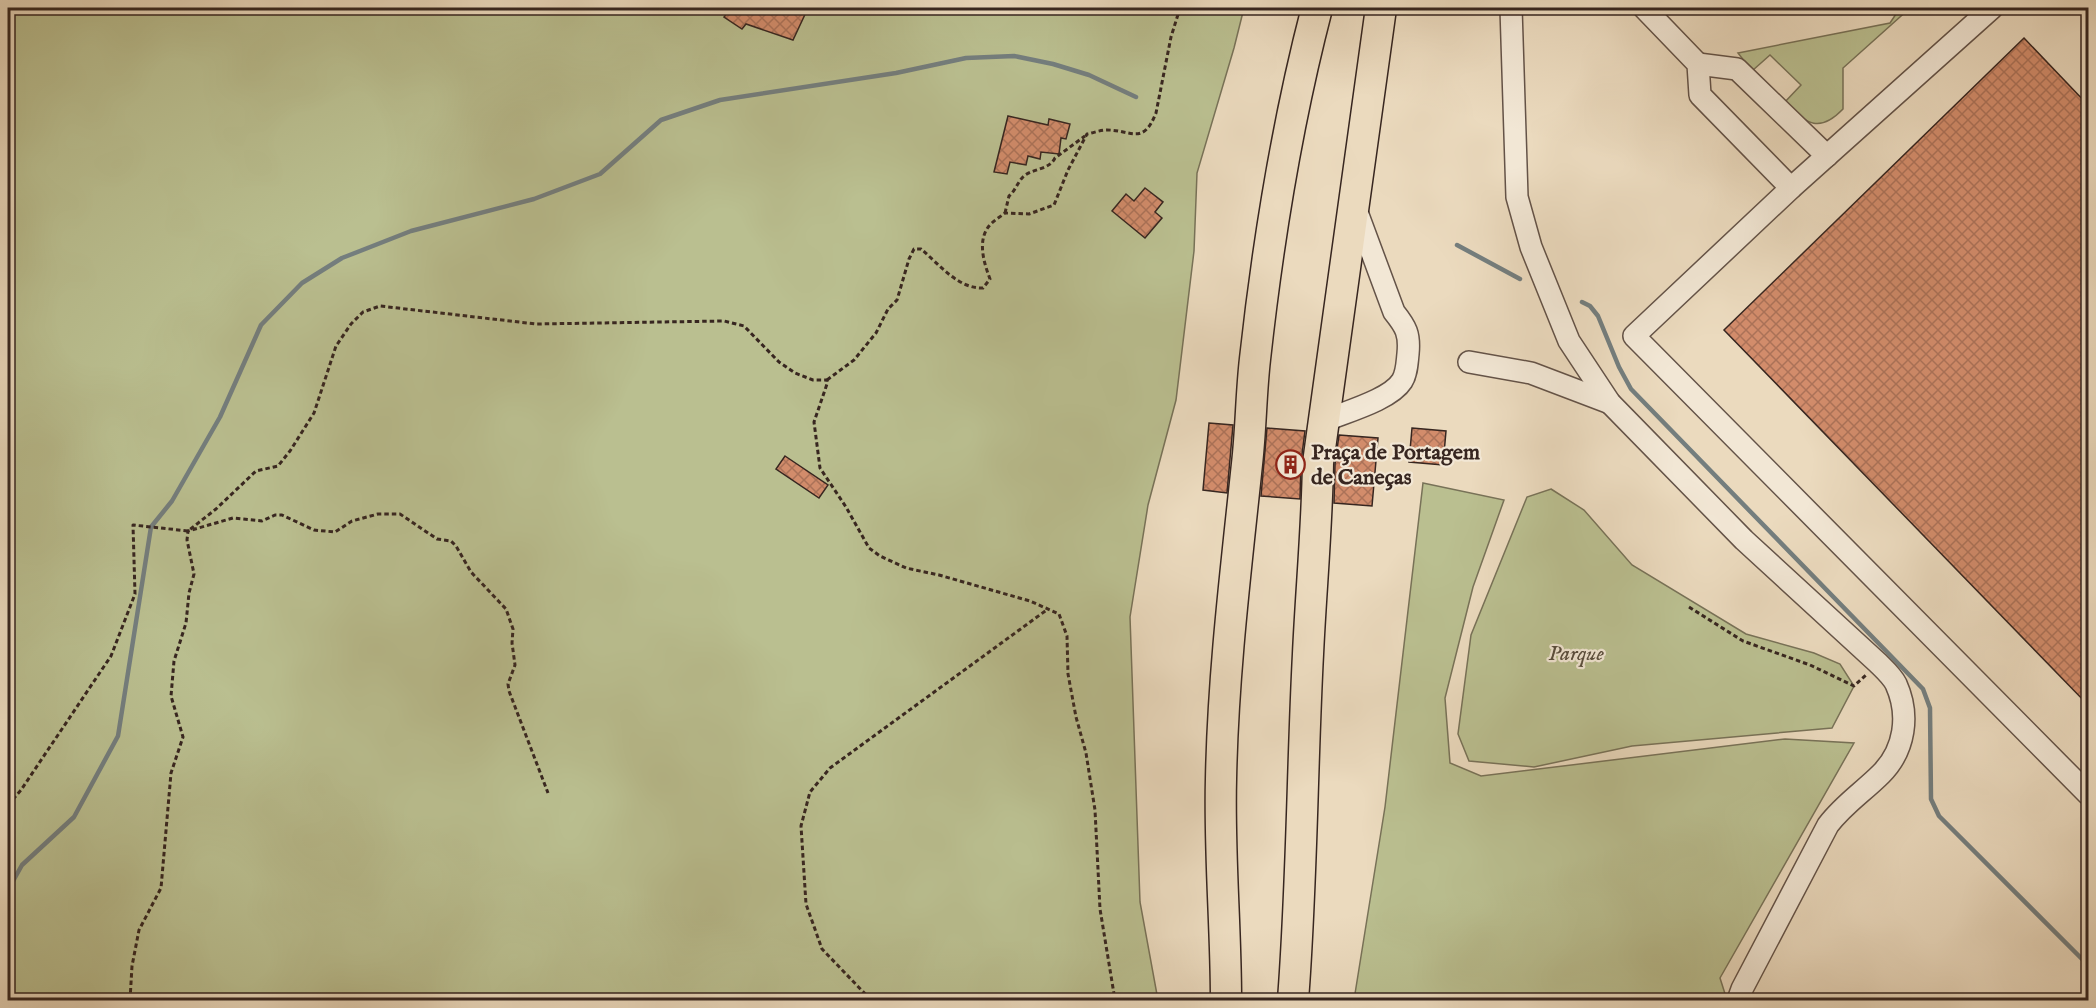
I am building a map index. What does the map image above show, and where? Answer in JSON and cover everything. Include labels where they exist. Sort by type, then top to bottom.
[{"type":"highway","points":[[1226,1000],[1220,781],[1232,602],[1255,361],[1273,224],[1297,92],[1317,8]]},
{"type":"highway","points":[[1293,1000],[1298,943],[1308,653],[1317,527],[1318,463],[1380,8]]},
{"type":"street","points":[[1511,8],[1517,197],[1531,247],[1569,341],[1610,403],[1744,540],[1878,663],[1895,682],[1904,707],[1904,730],[1892,760],[1881,774],[1848,801],[1828,825],[1738,1000]]},
{"type":"street","points":[[1644,8],[1698,64],[1737,69],[1827,156]]},
{"type":"street","points":[[1992,8],[1791,188],[1634,336],[2088,794]]},
{"type":"street","points":[[1698,64],[1700,95],[1791,188]]},
{"type":"street","points":[[1324,421],[1386,396],[1401,383],[1407,371],[1409,336],[1394,312],[1354,202]]},
{"type":"street","points":[[1469,362],[1531,373],[1610,403]]},
{"type":"path","points":[[129,1000],[132,966],[139,930],[161,888],[171,773],[183,737],[171,696],[174,661],[186,623],[189,593],[194,574],[187,540],[188,531],[216,509],[256,471],[278,466],[291,451],[314,413],[336,346],[351,324],[363,312],[380,306],[536,324],[724,321],[744,326],[779,362],[795,373],[813,380],[827,380],[854,360],[876,333],[888,309],[897,300],[914,249],[921,249],[953,278],[973,289],[983,288],[990,279],[982,256],[988,227],[1005,213],[1009,196],[1015,191],[1023,176],[1052,164],[1055,158],[1087,134],[1107,130],[1131,135],[1144,131],[1152,123],[1171,37],[1180,8]]},
{"type":"path","points":[[1005,213],[1029,214],[1054,205],[1087,134]]},
{"type":"path","points":[[827,380],[814,422],[820,468],[846,507],[869,548],[880,556],[906,568],[939,574],[1030,601],[1059,614],[1067,636],[1068,674],[1086,753],[1095,810],[1101,909],[1115,1000]]},
{"type":"path","points":[[8,805],[111,656],[135,594],[133,525],[188,531],[233,518],[262,521],[275,515],[282,515],[315,530],[335,532],[352,521],[385,512],[400,514],[437,539],[451,541],[471,572],[506,609],[513,629],[515,665],[508,684],[548,793]]},
{"type":"path","points":[[1689,607],[1743,641],[1810,665],[1854,686],[1878,663]]},
{"type":"path","points":[[871,1000],[822,949],[806,904],[801,826],[810,792],[830,768],[1048,609]]},
{"type":"green space","points":[[8,8],[1244,8],[1197,173],[1194,251],[1176,400],[1148,505],[1130,617],[1140,902],[1158,1000],[8,1000]]},
{"type":"green space","points":[[1900,8],[1910,8],[1843,68],[1843,109],[1826,122],[1819,124],[1799,116],[1784,103],[1801,85],[1770,55],[1752,71],[1738,53],[1890,23]]},
{"type":"green space","points":[[1423,483],[1504,500],[1473,587],[1445,698],[1450,763],[1481,776],[1785,739],[1854,743],[1720,978],[1727,1000],[1354,1000],[1385,807]]},
{"type":"green space","name":"Parque","points":[[1551,489],[1584,510],[1632,565],[1746,634],[1814,653],[1840,664],[1854,686],[1832,728],[1632,746],[1534,767],[1469,761],[1458,734],[1471,635],[1527,497]]},
{"type":"building","points":[[731,8],[808,8],[793,40],[746,24],[742,29],[724,17]]},
{"type":"building","points":[[2024,38],[2088,105],[2088,705],[1724,330]]},
{"type":"building","points":[[1008,116],[1048,125],[1049,119],[1070,124],[1066,139],[1061,138],[1059,154],[1041,152],[1040,159],[1028,156],[1026,165],[1010,162],[1007,174],[994,172]]},
{"type":"building","points":[[1145,188],[1163,202],[1155,212],[1162,218],[1145,238],[1112,211],[1126,194],[1134,201]]},
{"type":"building","points":[[1209,423],[1233,425],[1227,493],[1203,490]]},
{"type":"building","points":[[1267,428],[1305,431],[1300,499],[1261,496]]},
{"type":"building","points":[[1412,428],[1446,431],[1443,465],[1409,462]]},
{"type":"building","points":[[1339,435],[1378,438],[1372,506],[1334,503],[1335,464]]},
{"type":"building","points":[[785,456],[828,485],[819,498],[776,469]]},
{"type":"waterway","points":[[8,890],[22,865],[74,817],[118,736],[151,527],[172,501],[220,417],[261,325],[302,283],[342,258],[411,231],[534,199],[600,174],[661,120],[720,100],[896,73],[966,58],[1014,56],[1053,64],[1089,75],[1136,97]]},
{"type":"waterway","points":[[1457,245],[1520,279]]},
{"type":"waterway","points":[[1582,302],[1590,306],[1598,316],[1619,367],[1631,389],[1923,689],[1930,708],[1931,799],[1939,816],[2088,965]]},
{"type":"place","name":"Praça de Portagem de Caneças","points":[[1290,464]]}]
